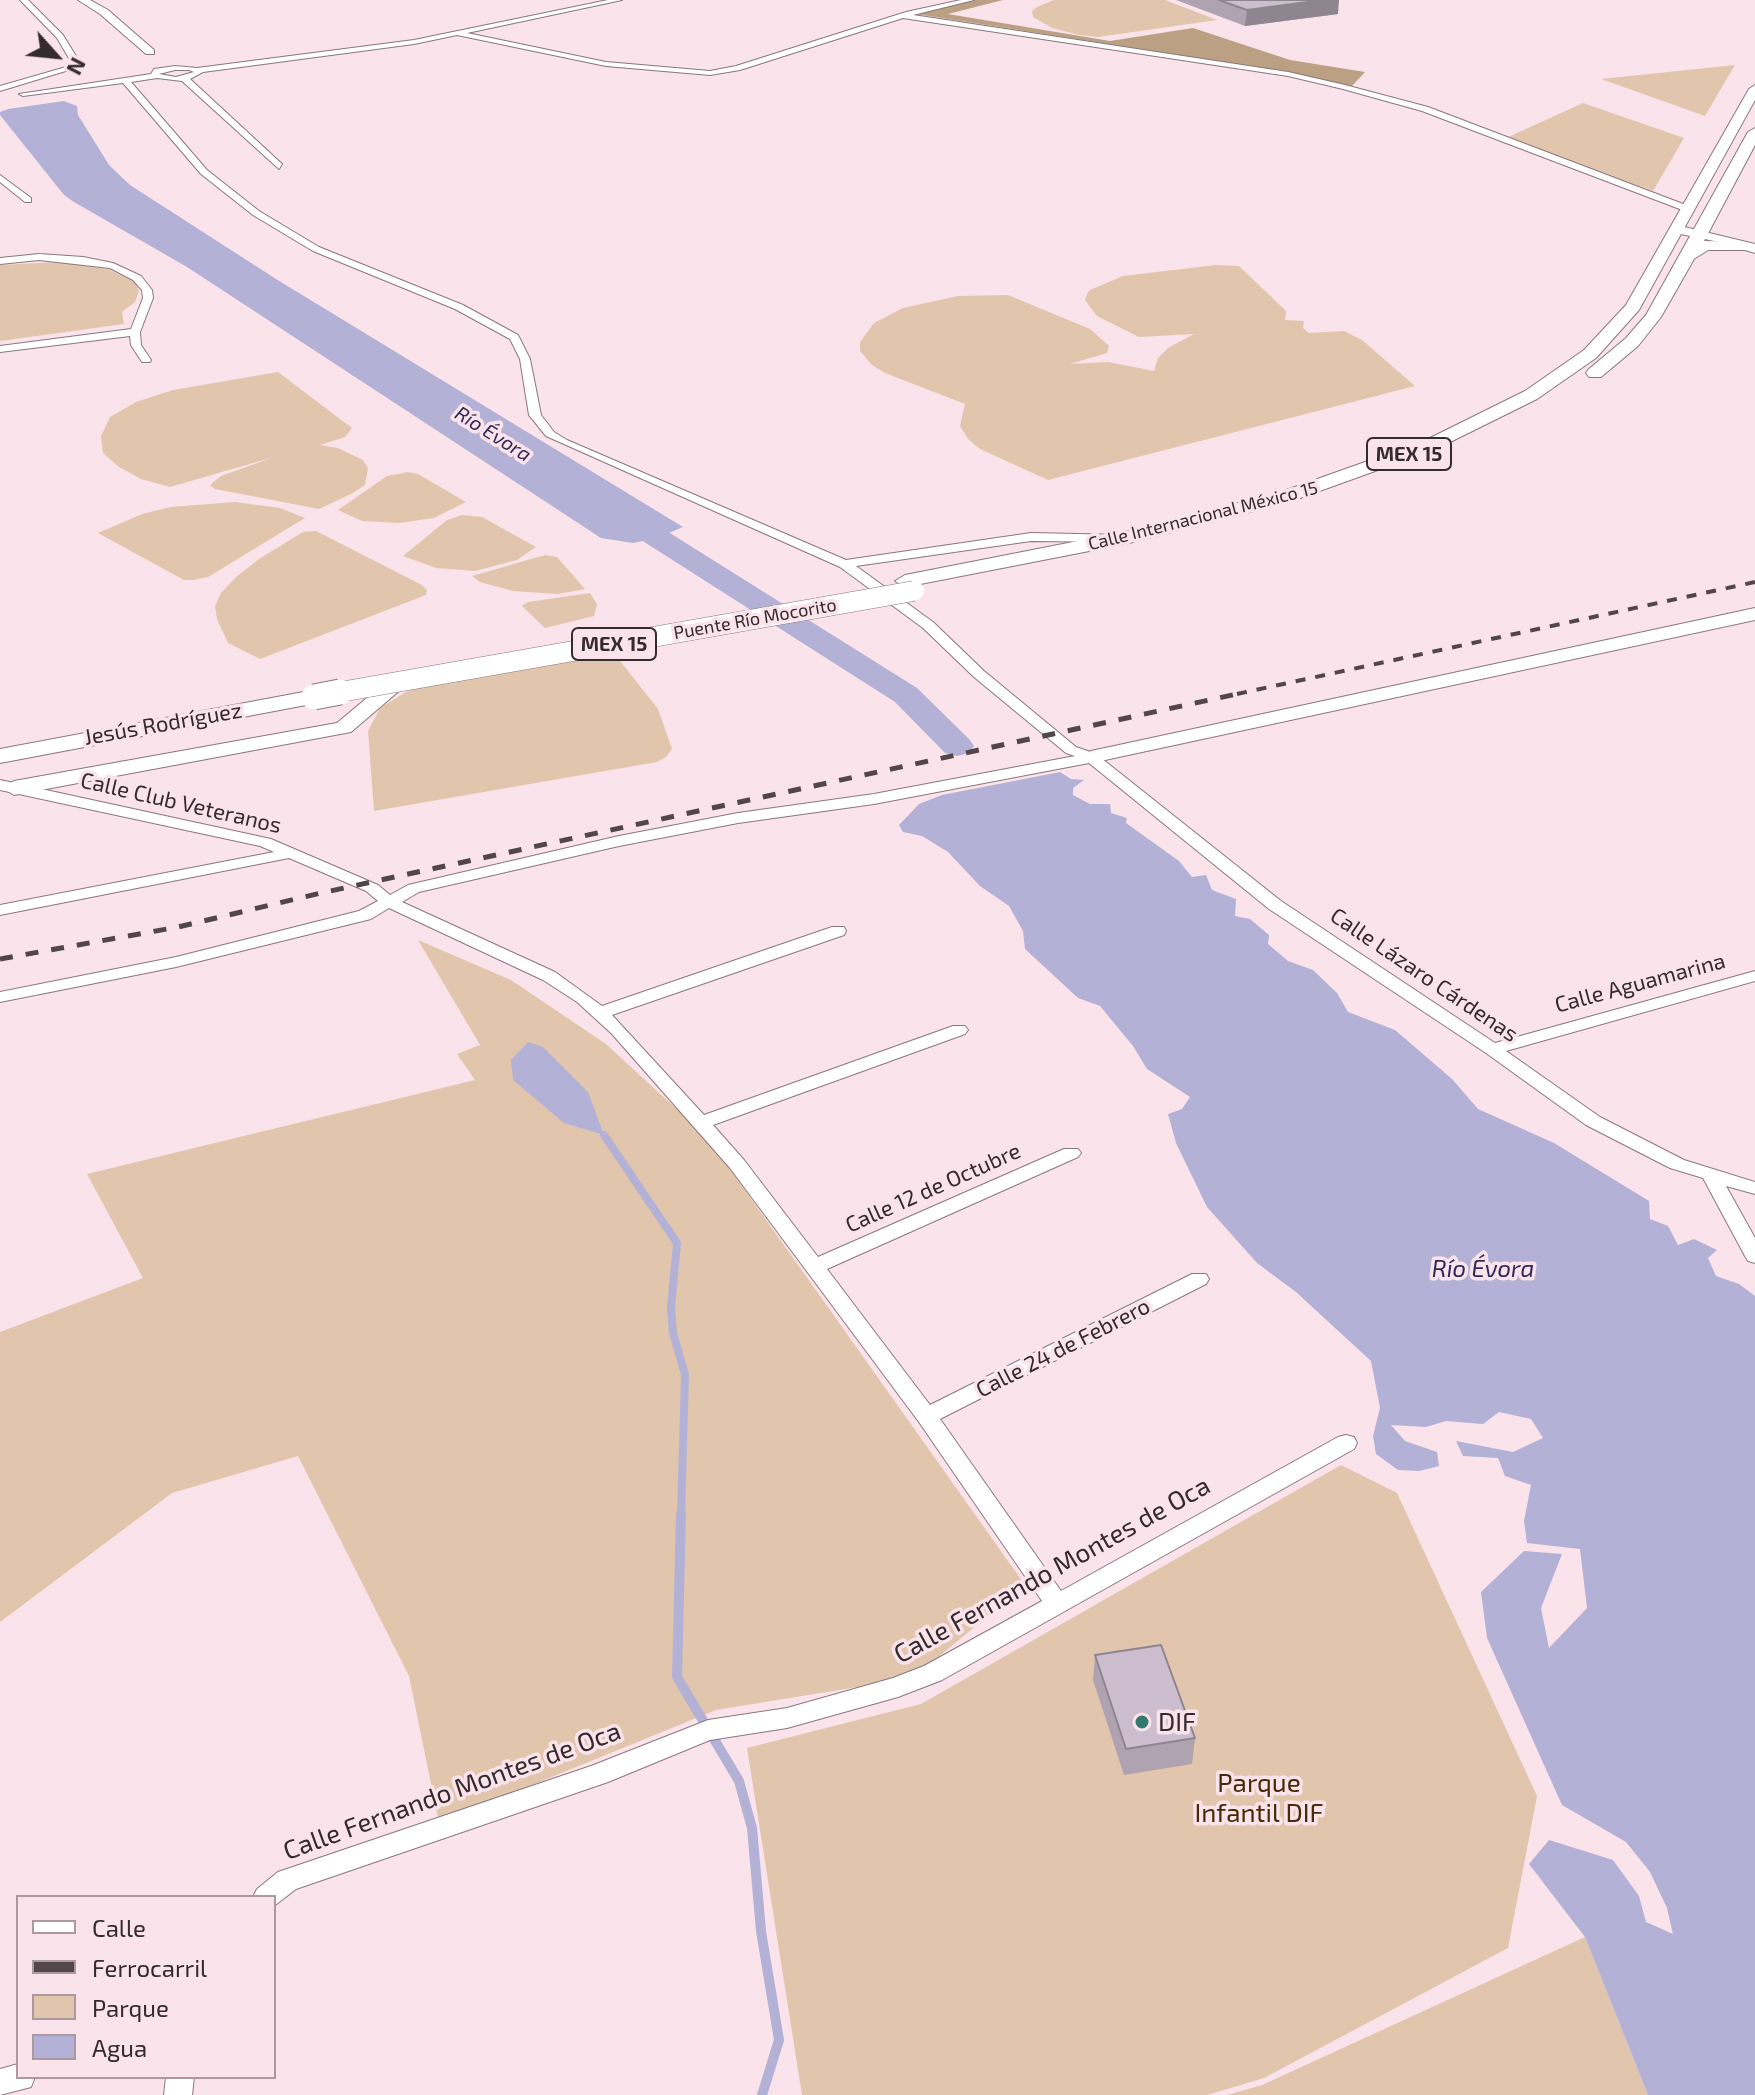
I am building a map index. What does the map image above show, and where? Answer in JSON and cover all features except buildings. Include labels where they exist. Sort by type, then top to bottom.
[{"type":"main road","name":"Calle Internacional México 15","points":[[909,586],[1247,508],[1351,476],[1460,432],[1531,395],[1578,364],[1614,331],[1633,307],[1755,89]]},
{"type":"main road","name":"Calle Internacional México 15","points":[[909,586],[1114,551],[1244,520],[1359,486],[1445,455],[1514,423],[1601,370],[1632,342],[1653,317],[1755,132]]},
{"type":"main road","points":[[1714,211],[1728,226],[1753,244]]},
{"type":"main road","points":[[1688,256],[1705,245],[1753,244]]},
{"type":"main road","name":"Puente Río Mocorito","points":[[313,691],[399,681],[909,586]]},
{"type":"main road","name":"Puente Río Mocorito","points":[[313,691],[909,586]]},
{"type":"main road","name":"Jesús Rodríguez","points":[[4,749],[313,691]]},
{"type":"street","points":[[0,89],[78,66],[60,37],[24,0]]},
{"type":"street","points":[[83,0],[104,12],[171,68]]},
{"type":"street","points":[[155,76],[157,71],[171,68],[198,70],[360,51],[460,34],[618,0]]},
{"type":"street","points":[[460,34],[606,64],[710,73],[737,68],[903,16],[970,0]]},
{"type":"street","points":[[903,16],[1328,82],[1425,109],[1688,209]]},
{"type":"street","points":[[0,97],[155,76],[184,78],[196,75],[198,70]]},
{"type":"street","points":[[184,78],[279,166]]},
{"type":"street","name":"Calle Lázaro Cárdenas","points":[[125,80],[204,172],[256,213],[316,249],[459,307],[514,337],[525,359],[535,415],[550,434],[845,564],[928,625],[979,674],[1071,750],[1091,757],[1275,905],[1492,1049],[1593,1121],[1648,1151],[1712,1177],[1755,1188]]},
{"type":"street","points":[[0,178],[28,200]]},
{"type":"street","points":[[1677,227],[1753,244]]},
{"type":"street","points":[[0,261],[68,258],[123,270],[144,283],[148,298],[135,332],[136,345],[146,360]]},
{"type":"street","points":[[0,349],[135,332]]},
{"type":"street","points":[[845,564],[1031,537],[1125,538]]},
{"type":"street","points":[[0,997],[191,958],[365,915],[414,888],[619,841],[738,818],[874,799],[1091,757],[1755,614]]},
{"type":"street","points":[[7,787],[344,728],[399,681]]},
{"type":"street","name":"Calle Club Veteranos","points":[[7,787],[230,832],[294,852],[372,888],[389,902],[549,976],[583,998],[618,1030],[737,1164],[927,1416],[1056,1602]]},
{"type":"street","points":[[0,910],[294,852]]},
{"type":"street","points":[[600,1013],[838,931]]},
{"type":"street","name":"Calle Aguamarina","points":[[1492,1049],[1755,976]]},
{"type":"street","points":[[700,1123],[959,1030]]},
{"type":"street","name":"Calle 12 de Octubre","points":[[814,1267],[1071,1153]]},
{"type":"street","points":[[1712,1177],[1755,1256]]},
{"type":"street","name":"Calle 24 de Febrero","points":[[927,1416],[1199,1279]]},
{"type":"street","name":"Calle Fernando Montes de Oca","points":[[271,1892],[301,1876],[599,1774],[708,1730],[787,1718],[898,1687],[933,1673],[1346,1443]]},
{"type":"green space","points":[[1054,0],[1165,0],[1217,20],[1098,37],[1079,35],[1052,28],[1033,17],[1032,11]]},
{"type":"green space","points":[[1735,65],[1705,116],[1601,79]]},
{"type":"green space","points":[[1583,103],[1684,138],[1653,191],[1506,138]]},
{"type":"green space","points":[[59,262],[108,269],[135,282],[139,291],[135,302],[122,312],[124,324],[0,341],[0,265]]},
{"type":"green space","points":[[1216,265],[1239,266],[1286,311],[1285,320],[1304,321],[1303,328],[1309,333],[1344,331],[1362,340],[1415,386],[1048,480],[980,449],[968,439],[960,426],[965,404],[885,373],[872,365],[860,351],[860,342],[874,323],[903,308],[958,296],[1008,295],[1090,329],[1109,346],[1107,353],[1070,364],[1108,362],[1154,371],[1158,358],[1168,348],[1194,334],[1139,337],[1097,316],[1085,300],[1087,294],[1123,276]]},
{"type":"green space","points":[[278,372],[352,428],[345,437],[320,445],[338,448],[363,460],[368,468],[365,485],[319,509],[215,489],[210,485],[221,476],[274,457],[170,487],[141,479],[119,467],[103,453],[101,436],[110,417],[136,402],[173,390]]},
{"type":"green space","points":[[408,472],[418,474],[466,502],[434,518],[399,523],[362,521],[338,510],[387,476]]},
{"type":"green space","points":[[235,502],[280,508],[305,518],[208,577],[193,580],[184,580],[98,533],[142,514],[171,507]]},
{"type":"green space","points":[[462,515],[482,517],[536,547],[517,560],[475,571],[436,568],[403,556],[447,520]]},
{"type":"green space","points":[[316,531],[422,585],[427,590],[426,595],[260,659],[228,643],[217,619],[215,606],[221,593],[259,559],[303,532]]},
{"type":"green space","points":[[545,555],[557,557],[585,589],[558,594],[513,591],[480,582],[472,576]]},
{"type":"green space","points":[[590,593],[597,604],[594,616],[545,628],[522,606],[528,602]]},
{"type":"green space","points":[[613,652],[658,709],[672,749],[666,757],[657,762],[374,811],[368,731],[380,708],[406,692],[433,681]]},
{"type":"green space","points":[[418,940],[511,980],[606,1044],[708,1138],[1025,1585],[913,1678],[716,1710],[439,1823],[409,1676],[298,1456],[172,1493],[0,1622],[0,1332],[143,1278],[87,1174],[475,1080],[457,1054],[480,1045]]},
{"type":"green space","name":"Parque Infantil DIF","points":[[1341,1465],[1397,1493],[1537,1796],[1508,1948],[1264,2078],[1207,2095],[802,2095],[747,1748],[921,1704]]},
{"type":"green space","points":[[1585,1937],[1648,2095],[1227,2095],[1262,2085]]},
{"type":"shaded area","points":[[976,0],[1003,0],[948,14],[1110,41],[1193,28],[1290,60],[1365,72],[1352,86],[1269,69],[916,14]]},
{"type":"water","name":"Río Évora","points":[[64,101],[77,106],[78,115],[109,165],[130,185],[276,279],[683,527],[657,538],[633,543],[601,538],[187,267],[74,202],[64,195],[0,115],[8,109]]},
{"type":"water","name":"Río Évora","points":[[1060,772],[1071,779],[1084,780],[1073,788],[1073,795],[1090,804],[1110,804],[1111,813],[1127,818],[1126,823],[1179,861],[1192,877],[1206,875],[1212,890],[1236,899],[1235,916],[1250,919],[1269,935],[1268,944],[1288,961],[1313,970],[1337,993],[1348,1012],[1395,1030],[1452,1079],[1478,1109],[1554,1143],[1649,1201],[1650,1219],[1668,1226],[1678,1245],[1694,1239],[1717,1250],[1708,1258],[1716,1276],[1739,1284],[1755,1296],[1755,2095],[1648,2095],[1585,1937],[1529,1864],[1549,1840],[1613,1860],[1639,1896],[1646,1922],[1673,1934],[1667,1908],[1650,1872],[1626,1842],[1562,1805],[1487,1638],[1481,1592],[1524,1551],[1562,1554],[1541,1608],[1549,1648],[1587,1608],[1580,1549],[1527,1543],[1524,1521],[1531,1485],[1505,1476],[1498,1458],[1463,1456],[1456,1441],[1513,1452],[1543,1438],[1531,1419],[1499,1412],[1483,1424],[1446,1421],[1426,1427],[1391,1425],[1405,1441],[1437,1452],[1439,1466],[1419,1471],[1398,1470],[1376,1454],[1373,1436],[1380,1408],[1371,1361],[1296,1292],[1257,1263],[1207,1207],[1176,1143],[1168,1114],[1182,1109],[1190,1097],[1147,1069],[1133,1046],[1100,1006],[1078,998],[1025,949],[1023,931],[1009,906],[980,886],[948,852],[922,836],[903,832],[899,825],[919,804],[942,795]]},
{"type":"water","points":[[528,1042],[543,1047],[588,1092],[604,1135],[564,1123],[513,1080],[511,1060]]},
{"type":"waterway","name":"Río Évora","points":[[612,509],[906,695],[957,746]]},
{"type":"waterway","points":[[604,1135],[677,1243],[671,1307],[673,1333],[685,1375],[681,1516]]},
{"type":"waterway","points":[[681,1514],[677,1677],[739,1781],[752,1828],[761,1931],[779,2040],[762,2095]]},
{"type":"railway","points":[[1237,694],[1755,582]]},
{"type":"railway","points":[[0,959],[178,927],[321,893],[1246,692]]},
{"type":"place","name":"DIF","points":[[1142,1722]]}]
